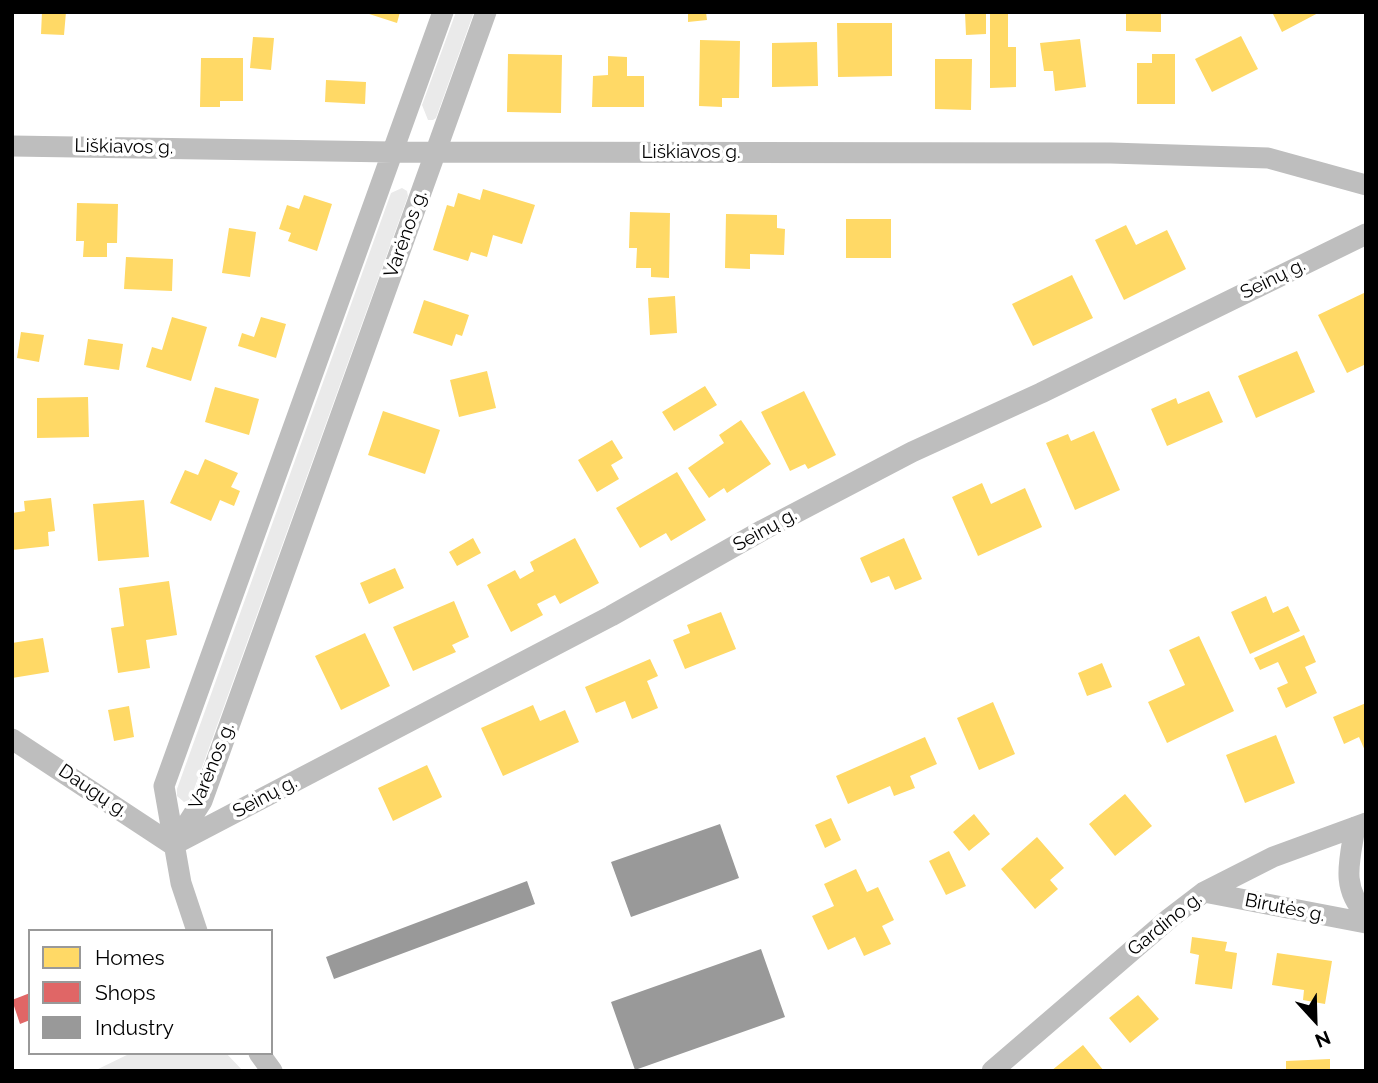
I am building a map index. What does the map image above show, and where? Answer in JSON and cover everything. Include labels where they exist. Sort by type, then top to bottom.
[{"type":"street","name":"Varėnos g.","points":[[173,845],[164,786],[443,12]]},
{"type":"street","name":"Varėnos g.","points":[[173,845],[202,801],[486,12]]},
{"type":"street","name":"Liškiavos g.","points":[[12,146],[392,152],[1097,153],[1268,158],[1366,185]]},
{"type":"street","name":"Seinų g.","points":[[173,845],[611,616],[763,530],[912,452],[1041,393],[1366,234]]},
{"type":"street","name":"Daugų g.","points":[[12,739],[173,845]]},
{"type":"street","points":[[1360,825],[1348,880],[1356,904],[1366,914]]},
{"type":"street","name":"Gardino g.","points":[[992,1071],[1204,892],[1273,858],[1360,825]]},
{"type":"street","points":[[173,845],[181,883],[196,929]]},
{"type":"street","name":"Birutės g.","points":[[1204,892],[1366,923]]},
{"type":"street","points":[[260,1055],[272,1071]]},
{"type":"shaded area","points":[[456,12],[474,12],[436,118],[428,120],[422,105]]},
{"type":"shaded area","points":[[402,188],[407,191],[408,196],[192,795],[184,802],[177,796],[177,789],[391,193]]},
{"type":"shaded area","points":[[127,1055],[228,1055],[243,1071],[94,1071]]},
{"type":"building: Homes","points":[[42,12],[66,12],[64,35],[41,34]]},
{"type":"building: Homes","points":[[363,12],[400,12],[397,23]]},
{"type":"building: Homes","points":[[688,12],[706,12],[707,20],[688,22]]},
{"type":"building: Homes","points":[[965,12],[986,12],[986,34],[966,35]]},
{"type":"building: Homes","points":[[990,12],[1008,12],[1008,47],[1016,47],[1016,87],[990,88]]},
{"type":"building: Homes","points":[[1126,12],[1161,12],[1161,32],[1126,31]]},
{"type":"building: Homes","points":[[1272,12],[1320,12],[1282,32]]},
{"type":"building: Homes","points":[[837,23],[892,23],[892,76],[838,77]]},
{"type":"building: Homes","points":[[1241,36],[1258,69],[1212,92],[1195,59]]},
{"type":"building: Homes","points":[[253,37],[274,38],[271,70],[250,68]]},
{"type":"building: Homes","points":[[1080,39],[1086,87],[1055,91],[1053,71],[1044,71],[1040,43]]},
{"type":"building: Homes","points":[[700,40],[740,41],[739,98],[722,98],[722,107],[699,106]]},
{"type":"building: Homes","points":[[817,42],[818,86],[772,87],[772,43]]},
{"type":"building: Homes","points":[[508,54],[562,55],[561,113],[507,112]]},
{"type":"building: Homes","points":[[1152,54],[1175,54],[1175,104],[1137,104],[1137,63],[1152,63]]},
{"type":"building: Homes","points":[[608,56],[627,57],[627,76],[644,76],[644,107],[592,107],[593,76],[608,75]]},
{"type":"building: Homes","points":[[201,58],[243,58],[243,101],[220,101],[220,107],[200,107]]},
{"type":"building: Homes","points":[[935,59],[972,59],[971,110],[935,109]]},
{"type":"building: Homes","points":[[326,80],[366,82],[365,104],[325,102]]},
{"type":"building: Homes","points":[[483,189],[535,205],[522,244],[493,235],[487,257],[471,252],[468,261],[433,250],[447,205],[454,207],[458,193],[480,200]]},
{"type":"building: Homes","points":[[304,195],[332,204],[317,251],[288,241],[291,233],[279,229],[287,205],[299,209]]},
{"type":"building: Homes","points":[[77,203],[118,204],[117,243],[107,243],[107,257],[83,257],[84,241],[76,241]]},
{"type":"building: Homes","points":[[630,212],[670,213],[669,278],[651,277],[651,268],[636,268],[637,248],[629,248]]},
{"type":"building: Homes","points":[[726,214],[777,215],[777,228],[785,229],[784,255],[750,254],[750,269],[725,268]]},
{"type":"building: Homes","points":[[846,219],[891,219],[891,258],[846,258]]},
{"type":"building: Homes","points":[[1126,225],[1136,245],[1167,230],[1186,269],[1124,300],[1095,240]]},
{"type":"building: Homes","points":[[229,228],[256,232],[250,277],[222,273]]},
{"type":"building: Homes","points":[[126,257],[173,259],[172,291],[124,289]]},
{"type":"building: Homes","points":[[1072,275],[1093,318],[1033,346],[1012,304]]},
{"type":"building: Homes","points":[[1366,292],[1366,364],[1347,373],[1318,315]]},
{"type":"building: Homes","points":[[675,296],[677,333],[650,335],[648,298]]},
{"type":"building: Homes","points":[[424,300],[469,315],[462,336],[456,334],[452,346],[413,333]]},
{"type":"building: Homes","points":[[172,317],[207,327],[191,381],[146,367],[152,347],[162,350]]},
{"type":"building: Homes","points":[[261,317],[286,324],[276,358],[238,346],[242,333],[254,337]]},
{"type":"building: Homes","points":[[21,332],[44,335],[39,362],[17,358]]},
{"type":"building: Homes","points":[[88,339],[123,344],[119,370],[84,365]]},
{"type":"building: Homes","points":[[1297,351],[1315,392],[1256,418],[1238,376]]},
{"type":"building: Homes","points":[[487,371],[496,408],[459,417],[450,380]]},
{"type":"building: Homes","points":[[705,386],[717,405],[674,431],[662,412]]},
{"type":"building: Homes","points":[[215,387],[259,399],[249,435],[205,422]]},
{"type":"building: Homes","points":[[804,391],[836,455],[808,469],[805,464],[790,471],[761,412]]},
{"type":"building: Homes","points":[[1209,391],[1223,422],[1167,446],[1151,409],[1176,398],[1178,404]]},
{"type":"building: Homes","points":[[88,397],[89,437],[37,438],[37,398]]},
{"type":"building: Homes","points":[[383,411],[440,430],[425,474],[368,455]]},
{"type":"building: Homes","points":[[741,420],[771,464],[727,493],[724,488],[709,498],[688,468],[724,443],[719,435]]},
{"type":"building: Homes","points":[[1094,431],[1120,490],[1075,510],[1046,443],[1068,434],[1071,441]]},
{"type":"building: Homes","points":[[612,440],[623,458],[611,465],[619,479],[597,492],[578,460]]},
{"type":"building: Homes","points":[[205,459],[238,473],[231,487],[240,491],[234,506],[220,500],[211,521],[170,503],[185,470],[198,475]]},
{"type":"building: Homes","points":[[677,472],[706,520],[671,541],[666,533],[640,548],[616,508]]},
{"type":"building: Homes","points":[[982,483],[991,504],[1025,488],[1042,527],[978,556],[952,497]]},
{"type":"building: Homes","points":[[51,498],[55,531],[48,532],[49,546],[12,550],[12,513],[25,511],[24,501]]},
{"type":"building: Homes","points":[[144,500],[149,557],[98,561],[93,504]]},
{"type":"building: Homes","points":[[473,538],[481,553],[457,566],[449,552]]},
{"type":"building: Homes","points":[[575,538],[599,583],[560,604],[555,595],[537,604],[543,615],[511,632],[487,585],[515,570],[520,579],[534,571],[530,562]]},
{"type":"building: Homes","points":[[904,538],[922,579],[895,590],[889,576],[871,583],[860,558]]},
{"type":"building: Homes","points":[[395,568],[404,588],[369,604],[360,583]]},
{"type":"building: Homes","points":[[169,581],[177,635],[146,640],[150,668],[118,673],[111,628],[124,626],[119,588]]},
{"type":"building: Homes","points":[[1266,596],[1273,613],[1288,606],[1300,631],[1250,654],[1231,612]]},
{"type":"building: Homes","points":[[454,601],[469,637],[452,645],[456,652],[413,671],[393,627]]},
{"type":"building: Homes","points":[[721,612],[736,649],[685,669],[673,640],[690,633],[687,625]]},
{"type":"building: Homes","points":[[365,633],[390,686],[341,710],[315,656]]},
{"type":"building: Homes","points":[[1304,635],[1316,662],[1305,667],[1317,693],[1286,708],[1277,688],[1288,683],[1278,662],[1260,670],[1254,658]]},
{"type":"building: Homes","points":[[1199,636],[1234,711],[1167,743],[1148,702],[1185,685],[1169,650]]},
{"type":"building: Homes","points":[[43,638],[49,672],[12,678],[12,643]]},
{"type":"building: Homes","points":[[650,659],[658,676],[647,681],[658,708],[632,719],[625,701],[596,713],[585,687]]},
{"type":"building: Homes","points":[[1102,663],[1112,687],[1087,696],[1078,673]]},
{"type":"building: Homes","points":[[993,702],[1015,754],[979,770],[957,718]]},
{"type":"building: Homes","points":[[1366,703],[1366,753],[1359,737],[1344,744],[1333,717]]},
{"type":"building: Homes","points":[[533,705],[540,721],[565,710],[579,742],[503,776],[481,728]]},
{"type":"building: Homes","points":[[129,706],[134,737],[114,741],[108,710]]},
{"type":"building: Homes","points":[[1276,735],[1295,783],[1245,803],[1226,755]]},
{"type":"building: Homes","points":[[925,737],[937,764],[910,776],[915,788],[894,796],[890,786],[848,804],[836,776]]},
{"type":"building: Homes","points":[[427,765],[442,797],[393,821],[378,788]]},
{"type":"building: Homes","points":[[1125,794],[1152,826],[1115,856],[1089,824]]},
{"type":"building: Homes","points":[[974,814],[990,834],[969,851],[953,832]]},
{"type":"building: Homes","points":[[831,818],[841,840],[825,848],[815,825]]},
{"type":"building: Homes","points":[[1037,837],[1064,868],[1050,880],[1058,889],[1035,909],[1001,869]]},
{"type":"building: Homes","points":[[949,851],[966,886],[946,895],[929,861]]},
{"type":"building: Homes","points":[[856,869],[867,892],[878,887],[894,920],[882,926],[891,944],[864,956],[855,937],[828,950],[812,916],[834,906],[824,884]]},
{"type":"building: Homes","points":[[1192,937],[1227,942],[1225,951],[1237,953],[1232,989],[1195,984],[1199,955],[1190,953]]},
{"type":"building: Homes","points":[[1277,953],[1332,961],[1325,1004],[1303,1000],[1304,990],[1272,985]]},
{"type":"building: Homes","points":[[1138,995],[1159,1019],[1130,1043],[1109,1018]]},
{"type":"building: Homes","points":[[1083,1045],[1104,1071],[1051,1071]]},
{"type":"building: Homes","points":[[1330,1059],[1330,1071],[1286,1071],[1286,1061]]},
{"type":"building: Shops","points":[[28,994],[28,1021],[20,1024],[12,1000]]},
{"type":"building: Industry","points":[[720,824],[739,878],[631,917],[611,862]]},
{"type":"building: Industry","points":[[527,881],[535,904],[334,979],[326,957]]},
{"type":"building: Industry","points":[[761,949],[785,1017],[635,1070],[611,1002]]}]
